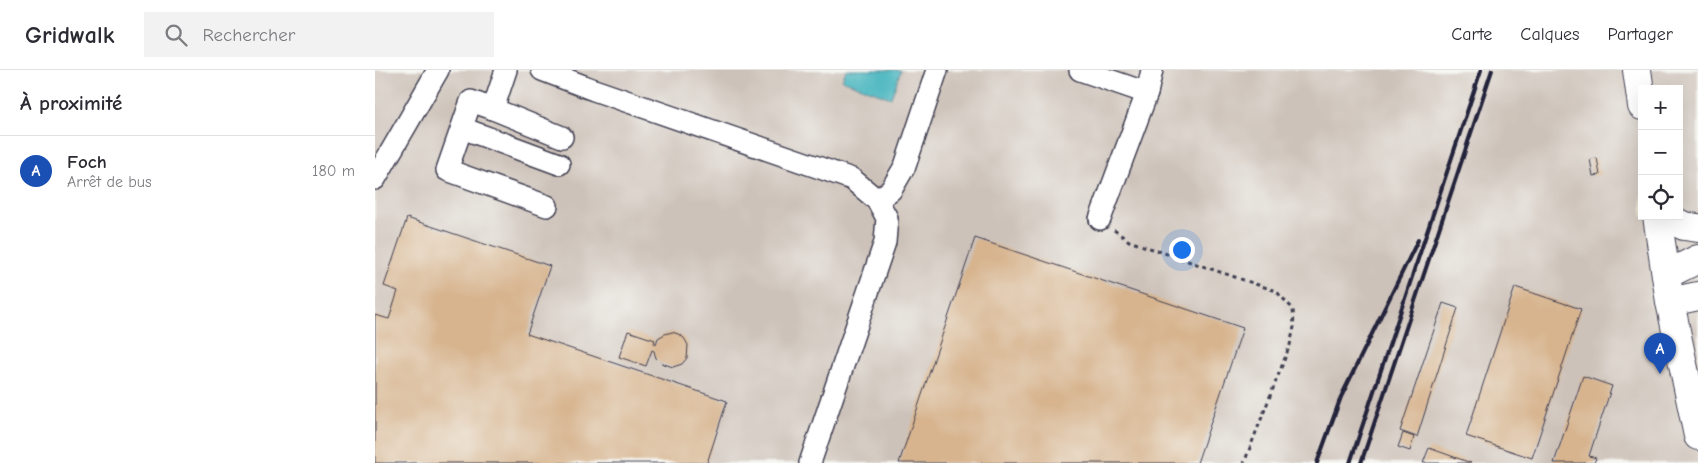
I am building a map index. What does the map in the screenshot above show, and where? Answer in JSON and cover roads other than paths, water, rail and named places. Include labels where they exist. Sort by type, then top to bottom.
[{"type":"main road","points":[[1637,70],[1639,85]]},
{"type":"main road","points":[[1658,220],[1670,302],[1698,436]]},
{"type":"main road","points":[[1672,220],[1684,226],[1698,228]]},
{"type":"main road","points":[[1666,275],[1698,259]]},
{"type":"main road","points":[[1670,302],[1698,296]]},
{"type":"lane","points":[[375,179],[439,70]]},
{"type":"lane","points":[[493,109],[506,70]]},
{"type":"lane","points":[[542,70],[594,90],[852,179],[877,200],[887,218],[885,242],[810,463]]},
{"type":"lane","points":[[877,200],[891,190],[905,166],[937,70]]},
{"type":"lane","points":[[1080,70],[1147,93]]},
{"type":"lane","points":[[1100,219],[1147,93],[1152,70]]},
{"type":"lane","points":[[547,206],[447,170],[471,102],[563,136]]},
{"type":"lane","points":[[462,128],[559,164]]},
{"type":"water","points":[[846,70],[901,70],[891,98],[842,80]]},
{"type":"railway","points":[[1350,463],[1481,70]]},
{"type":"railway","points":[[1361,463],[1492,70]]},
{"type":"railway","points":[[1317,463],[1341,397],[1418,240]]},
{"type":"place","name":"Foch","points":[[1660,374]]}]
